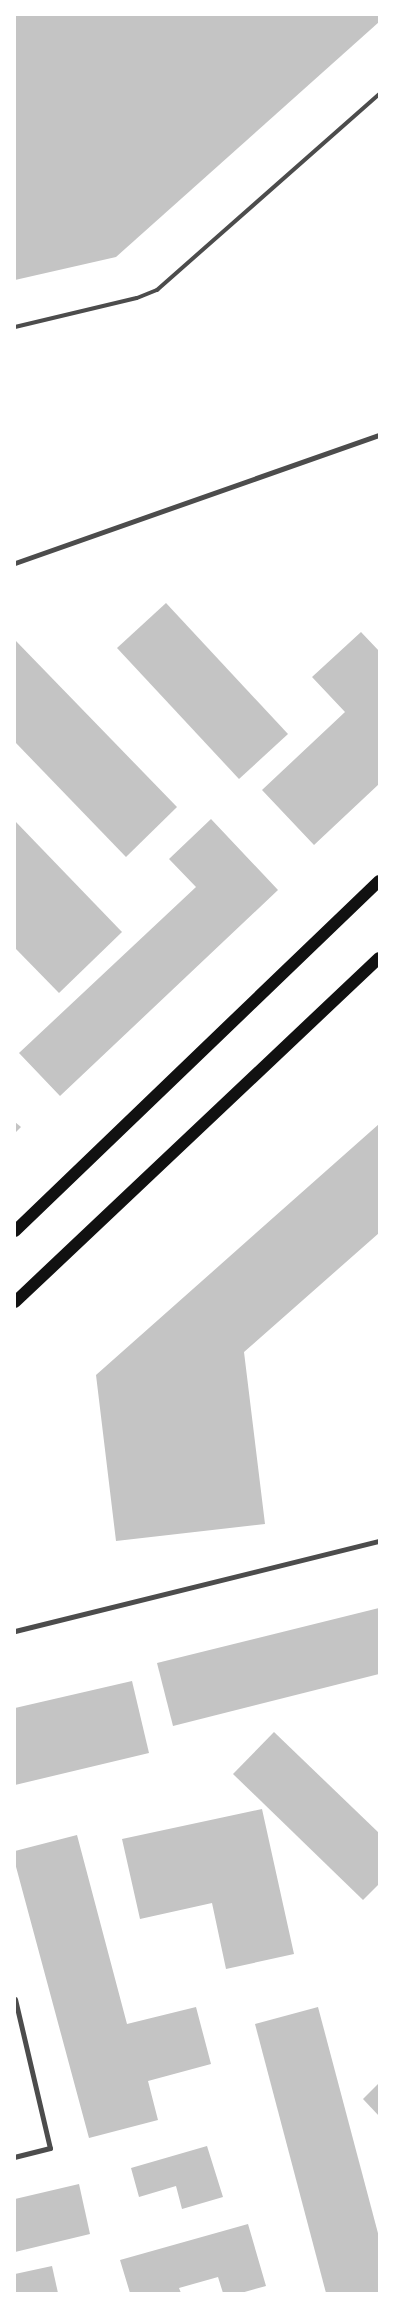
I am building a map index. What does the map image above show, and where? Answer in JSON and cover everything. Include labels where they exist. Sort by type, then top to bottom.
[{"type":"main road","points":[[15,1231],[379,881]]},
{"type":"main road","points":[[15,1302],[379,958]]},
{"type":"street","points":[[15,563],[379,434]]},
{"type":"street","points":[[15,1631],[379,1541]]},
{"type":"street","points":[[15,1999],[50,2148],[15,2156]]},
{"type":"lane","points":[[15,327],[137,298],[157,290],[379,94]]},
{"type":"building","points":[[15,15],[379,15],[379,22],[116,257],[15,280]]},
{"type":"building","points":[[166,603],[288,734],[239,779],[117,648]]},
{"type":"building","points":[[361,632],[379,651],[379,784],[314,845],[262,790],[345,712],[312,677]]},
{"type":"building","points":[[15,640],[177,807],[126,857],[15,742]]},
{"type":"building","points":[[211,819],[278,890],[60,1096],[19,1053],[196,887],[169,859]]},
{"type":"building","points":[[15,821],[122,932],[59,993],[15,948]]},
{"type":"building","points":[[15,1122],[21,1127],[15,1133]]},
{"type":"building","points":[[379,1124],[379,1233],[244,1352],[265,1524],[116,1541],[96,1375]]},
{"type":"building","points":[[379,1608],[379,1674],[173,1726],[157,1663]]},
{"type":"building","points":[[132,1681],[149,1753],[15,1785],[15,1708]]},
{"type":"building","points":[[274,1732],[379,1833],[379,1884],[363,1900],[233,1774]]},
{"type":"building","points":[[262,1809],[294,1954],[226,1969],[212,1903],[140,1919],[122,1839]]},
{"type":"building","points":[[77,1835],[127,2024],[196,2007],[211,2064],[148,2081],[158,2120],[89,2138],[15,1863],[15,1851]]},
{"type":"building","points":[[318,2007],[379,2237],[379,2293],[326,2293],[255,2024]]},
{"type":"building","points":[[379,2083],[379,2116],[363,2099]]},
{"type":"building","points":[[207,2146],[223,2197],[182,2209],[176,2186],[139,2197],[131,2168]]},
{"type":"building","points":[[79,2184],[90,2234],[15,2252],[15,2199]]},
{"type":"building","points":[[248,2224],[266,2286],[241,2293],[223,2293],[218,2277],[179,2288],[181,2293],[130,2293],[120,2260]]},
{"type":"building","points":[[52,2266],[58,2293],[15,2293],[15,2274]]}]
